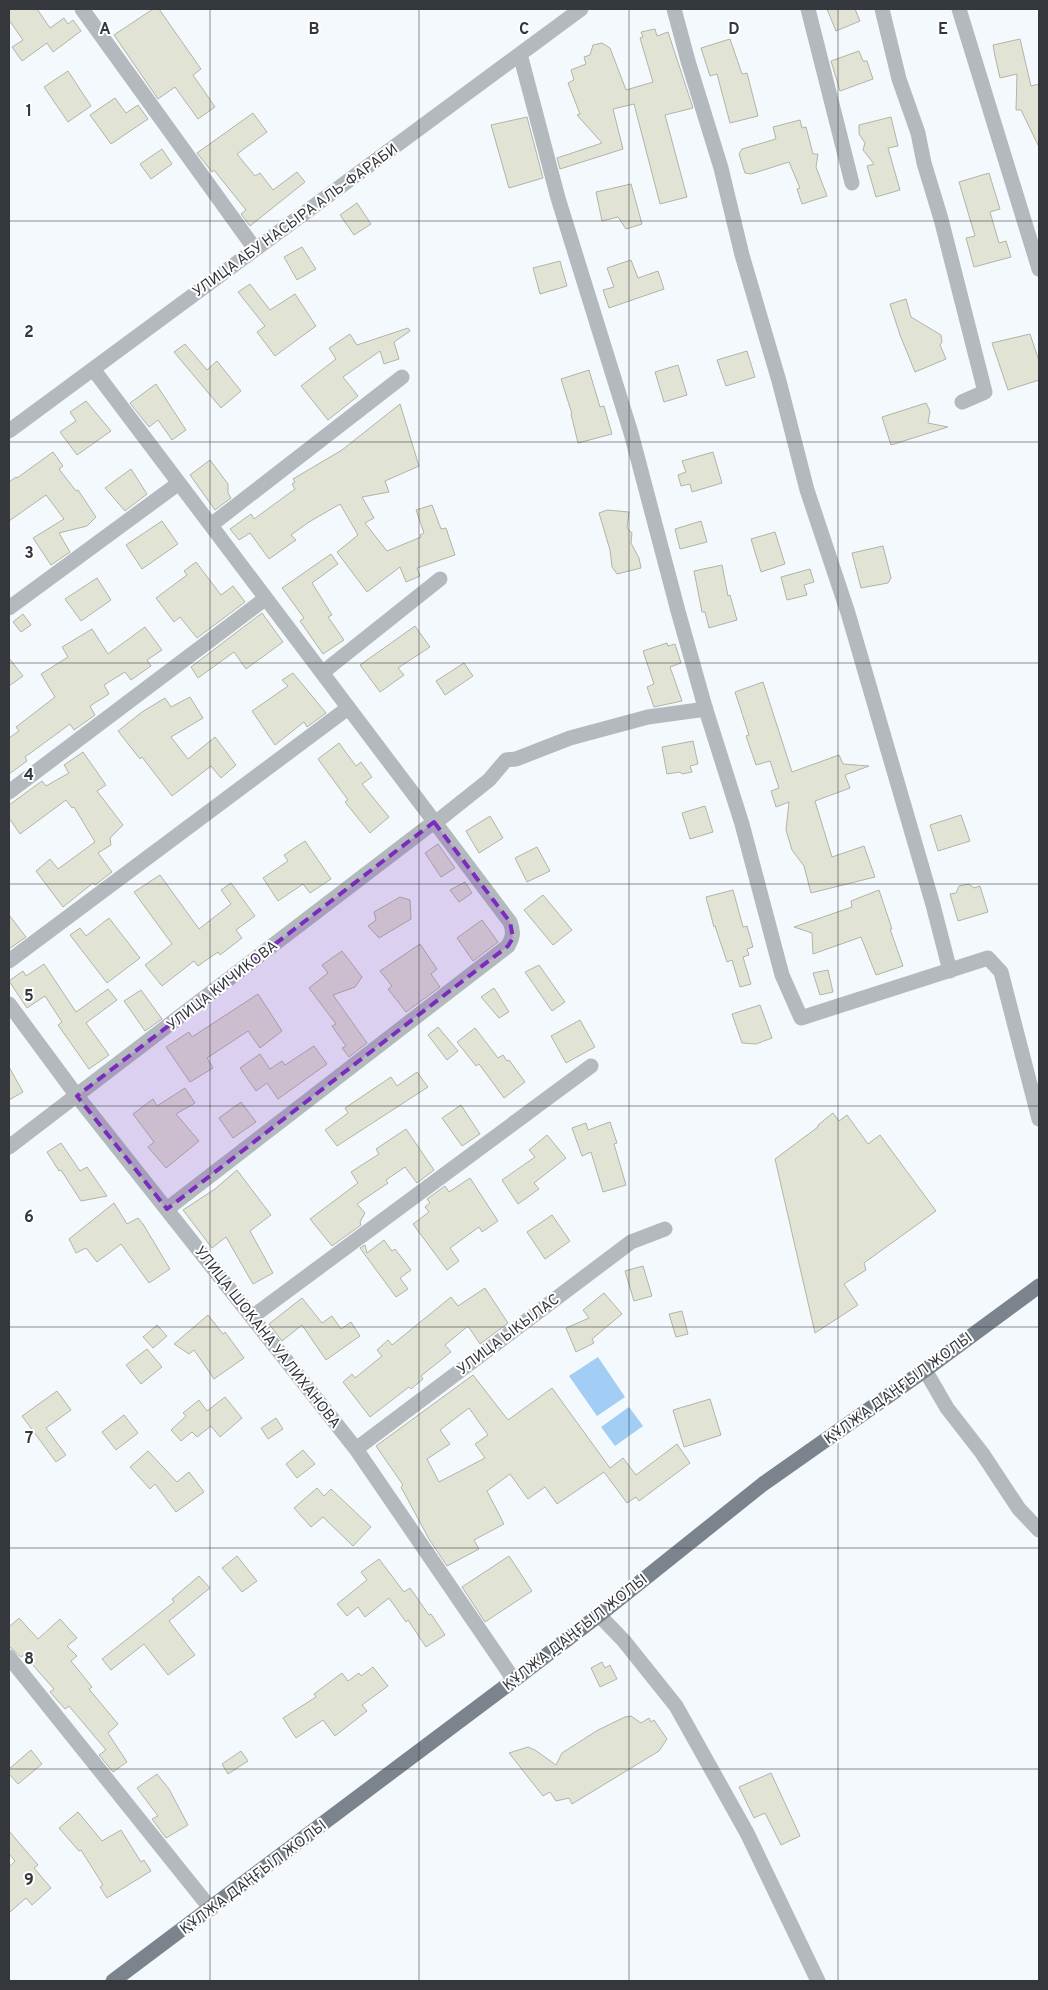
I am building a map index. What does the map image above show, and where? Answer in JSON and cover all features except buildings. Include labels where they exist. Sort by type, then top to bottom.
[{"type":"main road","name":"ҚҰЛЖА ДАҢҒЫЛ ЖОЛЫ","points":[[113,1981],[514,1680],[763,1484],[925,1370],[1039,1286]]},
{"type":"street","points":[[82,9],[254,249]]},
{"type":"street","name":"УЛИЦА АБУ НАСЫРА АЛЬ-ФАРАБИ","points":[[9,431],[581,9]]},
{"type":"street","points":[[674,9],[721,168],[742,255],[779,381],[807,490],[848,613],[950,971]]},
{"type":"street","points":[[808,9],[852,183]]},
{"type":"street","points":[[882,9],[899,79],[918,133],[924,163],[941,219],[985,392],[962,402]]},
{"type":"street","points":[[959,9],[1039,269]]},
{"type":"street","points":[[520,54],[558,198],[631,433],[706,709],[742,824],[782,975],[801,1018],[988,958],[1001,972],[1039,1119]]},
{"type":"street","points":[[93,368],[510,922],[513,930],[513,938],[508,946],[167,1209]]},
{"type":"street","points":[[211,525],[402,377]]},
{"type":"street","points":[[9,608],[178,483]]},
{"type":"street","points":[[322,673],[440,579]]},
{"type":"street","points":[[9,792],[266,598]]},
{"type":"street","points":[[9,961],[348,708]]},
{"type":"street","name":"УЛИЦА КИЧИКОВА","points":[[9,1147],[435,823],[489,780],[506,760],[516,759],[570,738],[648,717],[706,709]]},
{"type":"street","name":"УЛИЦА ШОКАНА УАЛИХАНОВА","points":[[9,1004],[77,1096],[356,1449],[514,1680]]},
{"type":"street","points":[[252,1317],[591,1066]]},
{"type":"street","name":"УЛИЦА ЫКЫЛАС","points":[[356,1449],[631,1242],[665,1229]]},
{"type":"street","points":[[925,1370],[947,1408],[982,1453],[1019,1509],[1039,1530]]},
{"type":"street","points":[[599,1615],[624,1641],[676,1706],[747,1833],[818,1981]]},
{"type":"street","points":[[9,1657],[211,1909]]},
{"type":"highlighted area","points":[[434,822],[510,922],[513,938],[508,946],[167,1209],[77,1096]]},
{"type":"water","points":[[598,1357],[625,1397],[597,1416],[569,1376]]},
{"type":"water","points":[[629,1407],[643,1426],[615,1446],[601,1427]]}]
